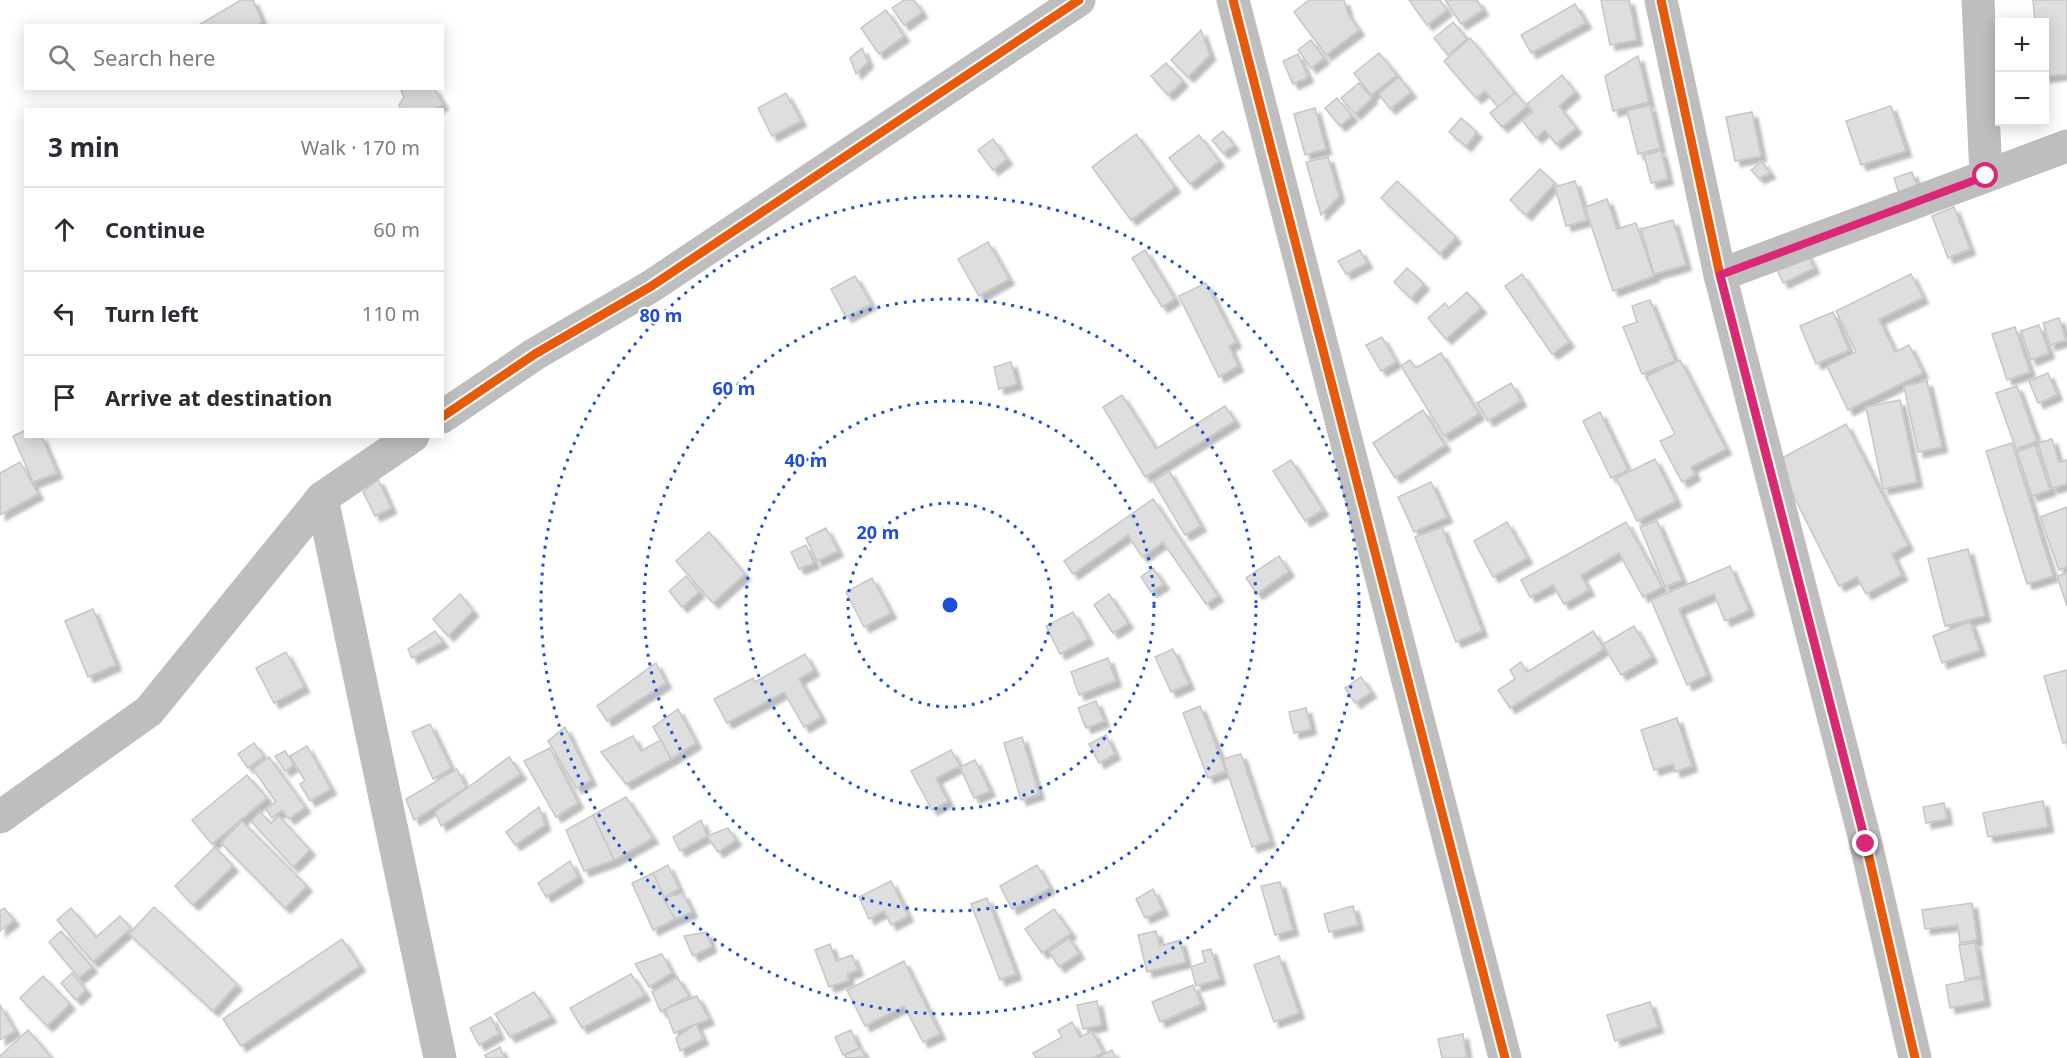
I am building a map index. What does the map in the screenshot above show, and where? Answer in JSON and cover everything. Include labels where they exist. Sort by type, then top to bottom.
[{"type":"street","points":[[444,416],[535,354],[650,287],[1079,0]]},
{"type":"street","points":[[1233,0],[1505,1058]]},
{"type":"street","points":[[1661,0],[1720,275],[1866,844],[1915,1058]]},
{"type":"street","points":[[1978,0],[1986,176]]},
{"type":"street","points":[[1720,275],[2067,146]]},
{"type":"street","points":[[0,817],[149,711],[322,498],[410,438]]},
{"type":"street","points":[[322,498],[440,1058]]},
{"type":"building","points":[[241,0],[253,0],[262,22],[259,24],[200,24]]},
{"type":"building","points":[[904,0],[914,0],[922,12],[904,25],[892,8]]},
{"type":"building","points":[[1309,0],[1344,0],[1348,14],[1359,30],[1326,55],[1294,12]]},
{"type":"building","points":[[1409,0],[1440,0],[1447,10],[1427,25]]},
{"type":"building","points":[[1445,0],[1477,0],[1483,10],[1461,24]]},
{"type":"building","points":[[1601,0],[1629,0],[1637,40],[1610,45]]},
{"type":"building","points":[[2033,0],[2067,0],[2067,74],[2049,76],[2049,18],[2035,18]]},
{"type":"building","points":[[1575,4],[1586,23],[1531,53],[1521,35]]},
{"type":"building","points":[[886,10],[904,36],[879,54],[861,28]]},
{"type":"building","points":[[1453,22],[1467,39],[1448,55],[1434,38]]},
{"type":"building","points":[[1201,30],[1210,55],[1188,77],[1171,60]]},
{"type":"building","points":[[1470,38],[1515,93],[1498,107],[1485,91],[1476,98],[1444,61]]},
{"type":"building","points":[[1311,40],[1324,58],[1311,68],[1298,50]]},
{"type":"building","points":[[862,48],[868,62],[856,74],[850,58]]},
{"type":"building","points":[[1379,53],[1397,75],[1371,95],[1354,73]]},
{"type":"building","points":[[1298,54],[1308,77],[1293,84],[1283,61]]},
{"type":"building","points":[[1638,56],[1649,102],[1613,111],[1605,76]]},
{"type":"building","points":[[1166,63],[1183,81],[1168,95],[1151,76]]},
{"type":"building","points":[[1562,75],[1575,92],[1559,106],[1576,128],[1556,144],[1545,130],[1536,138],[1522,120],[1533,112],[1527,104]]},
{"type":"building","points":[[1399,77],[1411,92],[1390,109],[1379,94]]},
{"type":"building","points":[[1359,83],[1372,98],[1355,114],[1341,98]]},
{"type":"building","points":[[401,90],[435,90],[443,104],[437,108],[400,108],[399,105],[404,97]]},
{"type":"building","points":[[786,93],[801,121],[772,136],[758,108]]},
{"type":"building","points":[[1515,93],[1527,106],[1502,127],[1490,113]]},
{"type":"building","points":[[1337,98],[1352,116],[1340,126],[1325,108]]},
{"type":"building","points":[[1650,105],[1660,148],[1638,154],[1627,111]]},
{"type":"building","points":[[1891,106],[1906,151],[1861,165],[1846,121]]},
{"type":"building","points":[[1315,108],[1326,149],[1305,155],[1294,114]]},
{"type":"building","points":[[1752,112],[1761,156],[1735,161],[1726,117]]},
{"type":"building","points":[[1461,118],[1477,132],[1466,146],[1449,132]]},
{"type":"building","points":[[1223,131],[1234,145],[1223,153],[1212,140]]},
{"type":"building","points":[[1136,134],[1175,187],[1131,220],[1092,167]]},
{"type":"building","points":[[1199,135],[1219,161],[1190,184],[1169,158]]},
{"type":"building","points":[[993,139],[1007,159],[993,170],[978,150]]},
{"type":"building","points":[[1661,151],[1668,179],[1651,183],[1644,155]]},
{"type":"building","points":[[1328,157],[1339,196],[1321,215],[1306,162]]},
{"type":"building","points":[[1762,161],[1770,173],[1759,178],[1751,170]]},
{"type":"building","points":[[1540,169],[1555,183],[1526,215],[1510,200]]},
{"type":"building","points":[[1912,172],[1920,193],[1901,199],[1894,178]]},
{"type":"building","points":[[1397,181],[1456,237],[1440,254],[1381,198]]},
{"type":"building","points":[[1575,181],[1587,220],[1566,226],[1555,187]]},
{"type":"building","points":[[1607,199],[1617,229],[1636,223],[1654,276],[1613,291],[1585,207]]},
{"type":"building","points":[[1954,207],[1970,249],[1948,258],[1932,216]]},
{"type":"building","points":[[1673,220],[1686,265],[1654,274],[1641,229]]},
{"type":"building","points":[[988,242],[1009,279],[979,296],[958,259]]},
{"type":"building","points":[[1145,250],[1175,299],[1162,307],[1132,258]]},
{"type":"building","points":[[1360,250],[1367,263],[1346,274],[1338,261]]},
{"type":"building","points":[[1806,252],[1814,268],[1783,283],[1776,267]]},
{"type":"building","points":[[1407,268],[1424,284],[1411,298],[1394,282]]},
{"type":"building","points":[[1522,274],[1569,342],[1552,354],[1505,286]]},
{"type":"building","points":[[1911,274],[1923,298],[1879,319],[1895,352],[1909,345],[1923,373],[1848,410],[1827,366],[1856,352],[1836,311]]},
{"type":"building","points":[[855,276],[871,304],[846,317],[831,289]]},
{"type":"building","points":[[1206,283],[1236,342],[1229,346],[1238,366],[1219,377],[1179,296]]},
{"type":"building","points":[[1467,292],[1481,308],[1446,339],[1428,318],[1445,303],[1449,308]]},
{"type":"building","points":[[1650,300],[1675,361],[1642,374],[1623,327],[1637,322],[1632,306]]},
{"type":"building","points":[[1833,312],[1849,350],[1816,364],[1800,326]]},
{"type":"building","points":[[2059,318],[2066,340],[2050,345],[2043,323]]},
{"type":"building","points":[[2039,325],[2049,353],[2031,360],[2021,331]]},
{"type":"building","points":[[2015,327],[2030,372],[2007,380],[1992,334]]},
{"type":"building","points":[[1382,337],[1396,362],[1381,371],[1366,345]]},
{"type":"building","points":[[1441,353],[1479,414],[1444,436],[1401,366],[1410,360],[1416,368]]},
{"type":"building","points":[[1680,360],[1726,449],[1691,467],[1695,475],[1682,482],[1660,441],[1675,434],[1646,377]]},
{"type":"building","points":[[1011,362],[1017,384],[999,389],[994,367]]},
{"type":"building","points":[[2048,373],[2057,395],[2038,403],[2029,381]]},
{"type":"building","points":[[1927,381],[1942,447],[1918,452],[1904,386]]},
{"type":"building","points":[[1511,383],[1521,401],[1488,421],[1477,403]]},
{"type":"building","points":[[2017,386],[2037,441],[2016,449],[1996,393]]},
{"type":"building","points":[[1122,395],[1156,449],[1225,406],[1235,421],[1145,477],[1103,407]]},
{"type":"building","points":[[1900,400],[1917,482],[1883,489],[1866,407]]},
{"type":"building","points":[[1423,410],[1445,445],[1395,478],[1373,443]]},
{"type":"building","points":[[1600,412],[1628,470],[1611,478],[1583,421]]},
{"type":"building","points":[[1846,424],[1908,545],[1892,554],[1902,575],[1866,594],[1857,577],[1839,586],[1776,461]]},
{"type":"building","points":[[24,431],[24,438],[42,438],[57,473],[33,482],[13,436]]},
{"type":"building","points":[[2052,439],[2059,462],[2067,460],[2067,484],[2052,488],[2038,443]]},
{"type":"building","points":[[2012,443],[2053,576],[2027,584],[1986,451]]},
{"type":"building","points":[[2035,445],[2050,490],[2032,496],[2017,452]]},
{"type":"building","points":[[1655,459],[1676,501],[1637,521],[1616,478]]},
{"type":"building","points":[[1291,460],[1323,510],[1305,521],[1273,471]]},
{"type":"building","points":[[20,462],[38,494],[0,515],[0,473]]},
{"type":"building","points":[[1169,471],[1201,526],[1185,535],[1153,481]]},
{"type":"building","points":[[378,479],[391,508],[375,516],[363,492]]},
{"type":"building","points":[[1431,482],[1447,517],[1414,532],[1398,497]]},
{"type":"building","points":[[1153,499],[1218,596],[1206,604],[1163,542],[1142,557],[1128,535],[1073,574],[1064,561]]},
{"type":"building","points":[[2067,507],[2067,567],[2059,570],[2040,517]]},
{"type":"building","points":[[1657,521],[1682,580],[1665,587],[1640,527]]},
{"type":"building","points":[[1507,522],[1527,558],[1493,577],[1474,541]]},
{"type":"building","points":[[1626,522],[1662,587],[1643,597],[1619,553],[1581,575],[1589,590],[1564,604],[1553,585],[1530,597],[1521,580]]},
{"type":"building","points":[[1442,527],[1482,631],[1456,642],[1415,537]]},
{"type":"building","points":[[826,528],[838,551],[817,561],[806,538]]},
{"type":"building","points":[[709,532],[745,574],[713,603],[676,561]]},
{"type":"building","points":[[806,545],[814,563],[799,569],[791,552]]},
{"type":"building","points":[[1968,549],[1985,616],[1945,626],[1928,559]]},
{"type":"building","points":[[1279,556],[1289,571],[1257,594],[1246,578]]},
{"type":"building","points":[[1730,566],[1749,610],[1725,621],[1714,594],[1679,609],[1707,675],[1687,685],[1651,600]]},
{"type":"building","points":[[1153,568],[1164,584],[1151,592],[1141,577]]},
{"type":"building","points":[[2067,573],[2067,606],[2057,576]]},
{"type":"building","points":[[686,576],[699,592],[682,607],[669,591]]},
{"type":"building","points":[[872,578],[891,613],[864,627],[846,592]]},
{"type":"building","points":[[460,594],[473,611],[448,636],[433,619]]},
{"type":"building","points":[[1109,594],[1128,623],[1113,633],[1094,605]]},
{"type":"building","points":[[93,609],[116,665],[88,677],[65,621]]},
{"type":"building","points":[[1073,612],[1088,639],[1060,654],[1046,626]]},
{"type":"building","points":[[1970,622],[1980,650],[1942,663],[1933,636]]},
{"type":"building","points":[[1634,626],[1652,657],[1621,675],[1603,644]]},
{"type":"building","points":[[435,631],[443,642],[412,658],[408,649]]},
{"type":"building","points":[[1593,631],[1604,649],[1510,708],[1498,690],[1515,679],[1510,670],[1521,662],[1527,672]]},
{"type":"building","points":[[1173,649],[1189,684],[1171,692],[1155,657]]},
{"type":"building","points":[[286,652],[304,687],[274,703],[256,668]]},
{"type":"building","points":[[805,654],[814,670],[799,679],[821,717],[804,727],[784,692],[727,723],[714,699],[753,678],[755,682]]},
{"type":"building","points":[[1108,658],[1116,681],[1079,695],[1071,672]]},
{"type":"building","points":[[656,663],[666,683],[607,721],[597,706]]},
{"type":"building","points":[[2067,670],[2067,742],[2063,743],[2044,676]]},
{"type":"building","points":[[1361,677],[1371,692],[1355,703],[1345,688]]},
{"type":"building","points":[[1096,701],[1104,721],[1086,728],[1078,708]]},
{"type":"building","points":[[1200,706],[1226,771],[1208,778],[1183,713]]},
{"type":"building","points":[[1306,708],[1311,729],[1294,733],[1289,712]]},
{"type":"building","points":[[678,709],[696,743],[671,759],[653,727]]},
{"type":"building","points":[[1677,718],[1692,766],[1675,772],[1673,764],[1654,770],[1641,730]]},
{"type":"building","points":[[430,724],[451,768],[433,779],[412,732]]},
{"type":"building","points":[[565,727],[591,780],[576,788],[548,741]]},
{"type":"building","points":[[1106,735],[1115,754],[1099,763],[1089,744]]},
{"type":"building","points":[[633,736],[641,751],[661,740],[671,759],[626,784],[601,752]]},
{"type":"building","points":[[1022,737],[1039,794],[1021,800],[1004,743]]},
{"type":"building","points":[[254,743],[264,756],[248,768],[238,754]]},
{"type":"building","points":[[307,746],[331,789],[310,801],[300,784],[305,781],[290,756]]},
{"type":"building","points":[[550,748],[578,803],[556,817],[524,761]]},
{"type":"building","points":[[951,750],[960,766],[936,778],[948,801],[932,810],[911,771]]},
{"type":"building","points":[[285,751],[294,765],[285,771],[275,756]]},
{"type":"building","points":[[1241,754],[1270,841],[1252,847],[1223,759]]},
{"type":"building","points":[[269,757],[305,807],[289,819],[282,810],[272,818],[266,809],[276,802],[253,769]]},
{"type":"building","points":[[509,757],[521,774],[441,826],[435,812]]},
{"type":"building","points":[[975,760],[990,791],[974,798],[960,767]]},
{"type":"building","points":[[457,769],[466,788],[414,820],[406,799]]},
{"type":"building","points":[[247,775],[267,798],[212,844],[192,820]]},
{"type":"building","points":[[626,797],[653,838],[614,860],[593,815]]},
{"type":"building","points":[[2043,801],[2048,827],[1988,837],[1983,813]]},
{"type":"building","points":[[1944,803],[1947,819],[1926,823],[1923,807]]},
{"type":"building","points":[[539,807],[545,825],[515,845],[506,832]]},
{"type":"building","points":[[260,812],[271,823],[279,816],[310,850],[293,867],[251,821]]},
{"type":"building","points":[[593,815],[614,860],[584,871],[566,830]]},
{"type":"building","points":[[701,820],[707,836],[680,851],[673,837]]},
{"type":"building","points":[[242,821],[307,886],[285,908],[221,843]]},
{"type":"building","points":[[728,828],[736,840],[718,852],[707,836]]},
{"type":"building","points":[[215,847],[233,866],[193,905],[175,886]]},
{"type":"building","points":[[570,861],[578,877],[546,897],[538,883]]},
{"type":"building","points":[[668,865],[679,889],[663,898],[653,873]]},
{"type":"building","points":[[1037,865],[1050,888],[1012,909],[1000,886]]},
{"type":"building","points":[[653,873],[675,919],[653,930],[632,883]]},
{"type":"building","points":[[891,881],[908,916],[891,925],[884,911],[869,919],[859,897]]},
{"type":"building","points":[[1280,882],[1293,930],[1275,935],[1261,886]]},
{"type":"building","points":[[1153,889],[1163,910],[1145,918],[1136,899]]},
{"type":"building","points":[[683,893],[692,912],[675,919],[663,898]]},
{"type":"building","points":[[987,898],[1016,974],[1000,980],[971,904]]},
{"type":"building","points":[[1972,903],[1977,940],[1960,943],[1958,925],[1925,929],[1922,910]]},
{"type":"building","points":[[1353,906],[1358,925],[1329,932],[1324,914]]},
{"type":"building","points":[[154,907],[237,984],[213,1011],[129,934]]},
{"type":"building","points":[[4,908],[14,920],[0,931],[0,911]]},
{"type":"building","points":[[71,908],[96,937],[120,916],[131,928],[93,962],[57,920]]},
{"type":"building","points":[[1054,909],[1071,933],[1042,953],[1025,929]]},
{"type":"building","points":[[61,931],[92,967],[79,978],[49,942]]},
{"type":"building","points":[[1156,931],[1160,946],[1180,940],[1186,962],[1147,972],[1138,935]]},
{"type":"building","points":[[707,932],[711,947],[693,956],[684,936]]},
{"type":"building","points":[[1069,938],[1079,953],[1059,967],[1049,952]]},
{"type":"building","points":[[342,939],[360,966],[241,1046],[223,1019]]},
{"type":"building","points":[[1975,943],[1981,976],[1965,979],[1959,945]]},
{"type":"building","points":[[830,944],[836,961],[852,955],[858,970],[847,974],[849,980],[829,987],[815,950]]},
{"type":"building","points":[[1211,949],[1220,979],[1196,986],[1191,967],[1205,962],[1202,951]]},
{"type":"building","points":[[662,954],[672,973],[649,987],[635,964]]},
{"type":"building","points":[[1279,956],[1299,1013],[1274,1022],[1254,965]]},
{"type":"building","points":[[904,961],[940,1034],[923,1042],[904,1006],[865,1026],[847,990]]},
{"type":"building","points":[[72,973],[86,990],[76,1000],[61,983]]},
{"type":"building","points":[[631,974],[645,995],[582,1028],[570,1008]]},
{"type":"building","points":[[43,976],[70,1004],[47,1026],[20,998]]},
{"type":"building","points":[[677,977],[689,996],[661,1012],[652,992]]},
{"type":"building","points":[[1981,978],[1985,1001],[1950,1008],[1946,985]]},
{"type":"building","points":[[1193,985],[1201,1004],[1160,1022],[1152,1002]]},
{"type":"building","points":[[534,992],[551,1017],[510,1037],[495,1014]]},
{"type":"building","points":[[697,996],[709,1019],[674,1033],[665,1009]]},
{"type":"building","points":[[1097,1001],[1102,1025],[1083,1029],[1077,1005]]},
{"type":"building","points":[[1650,1002],[1658,1027],[1615,1041],[1607,1015]]},
{"type":"building","points":[[0,1005],[15,1031],[0,1040]]},
{"type":"building","points":[[491,1017],[499,1034],[479,1045],[470,1028]]},
{"type":"building","points":[[1072,1022],[1080,1037],[1092,1031],[1103,1053],[1093,1058],[1036,1058],[1033,1053],[1062,1037],[1058,1030]]},
{"type":"building","points":[[696,1024],[703,1039],[680,1051],[676,1038]]},
{"type":"building","points":[[28,1030],[52,1058],[0,1058],[0,1056]]},
{"type":"building","points":[[851,1030],[859,1048],[843,1055],[835,1037]]},
{"type":"building","points":[[1463,1034],[1467,1058],[1442,1058],[1438,1039]]},
{"type":"building","points":[[500,1047],[504,1058],[486,1058],[485,1055]]},
{"type":"building","points":[[861,1048],[865,1057],[846,1058],[845,1055]]},
{"type":"building","points":[[1112,1050],[1116,1058],[1097,1058]]},
{"type":"cycle path","points":[[444,416],[535,354],[650,287],[1079,0]]},
{"type":"cycle path","points":[[1233,0],[1505,1058]]},
{"type":"cycle path","points":[[1661,0],[1720,275],[1866,844],[1915,1058]]},
{"type":"route","points":[[1866,844],[1720,275],[1986,176]]}]
